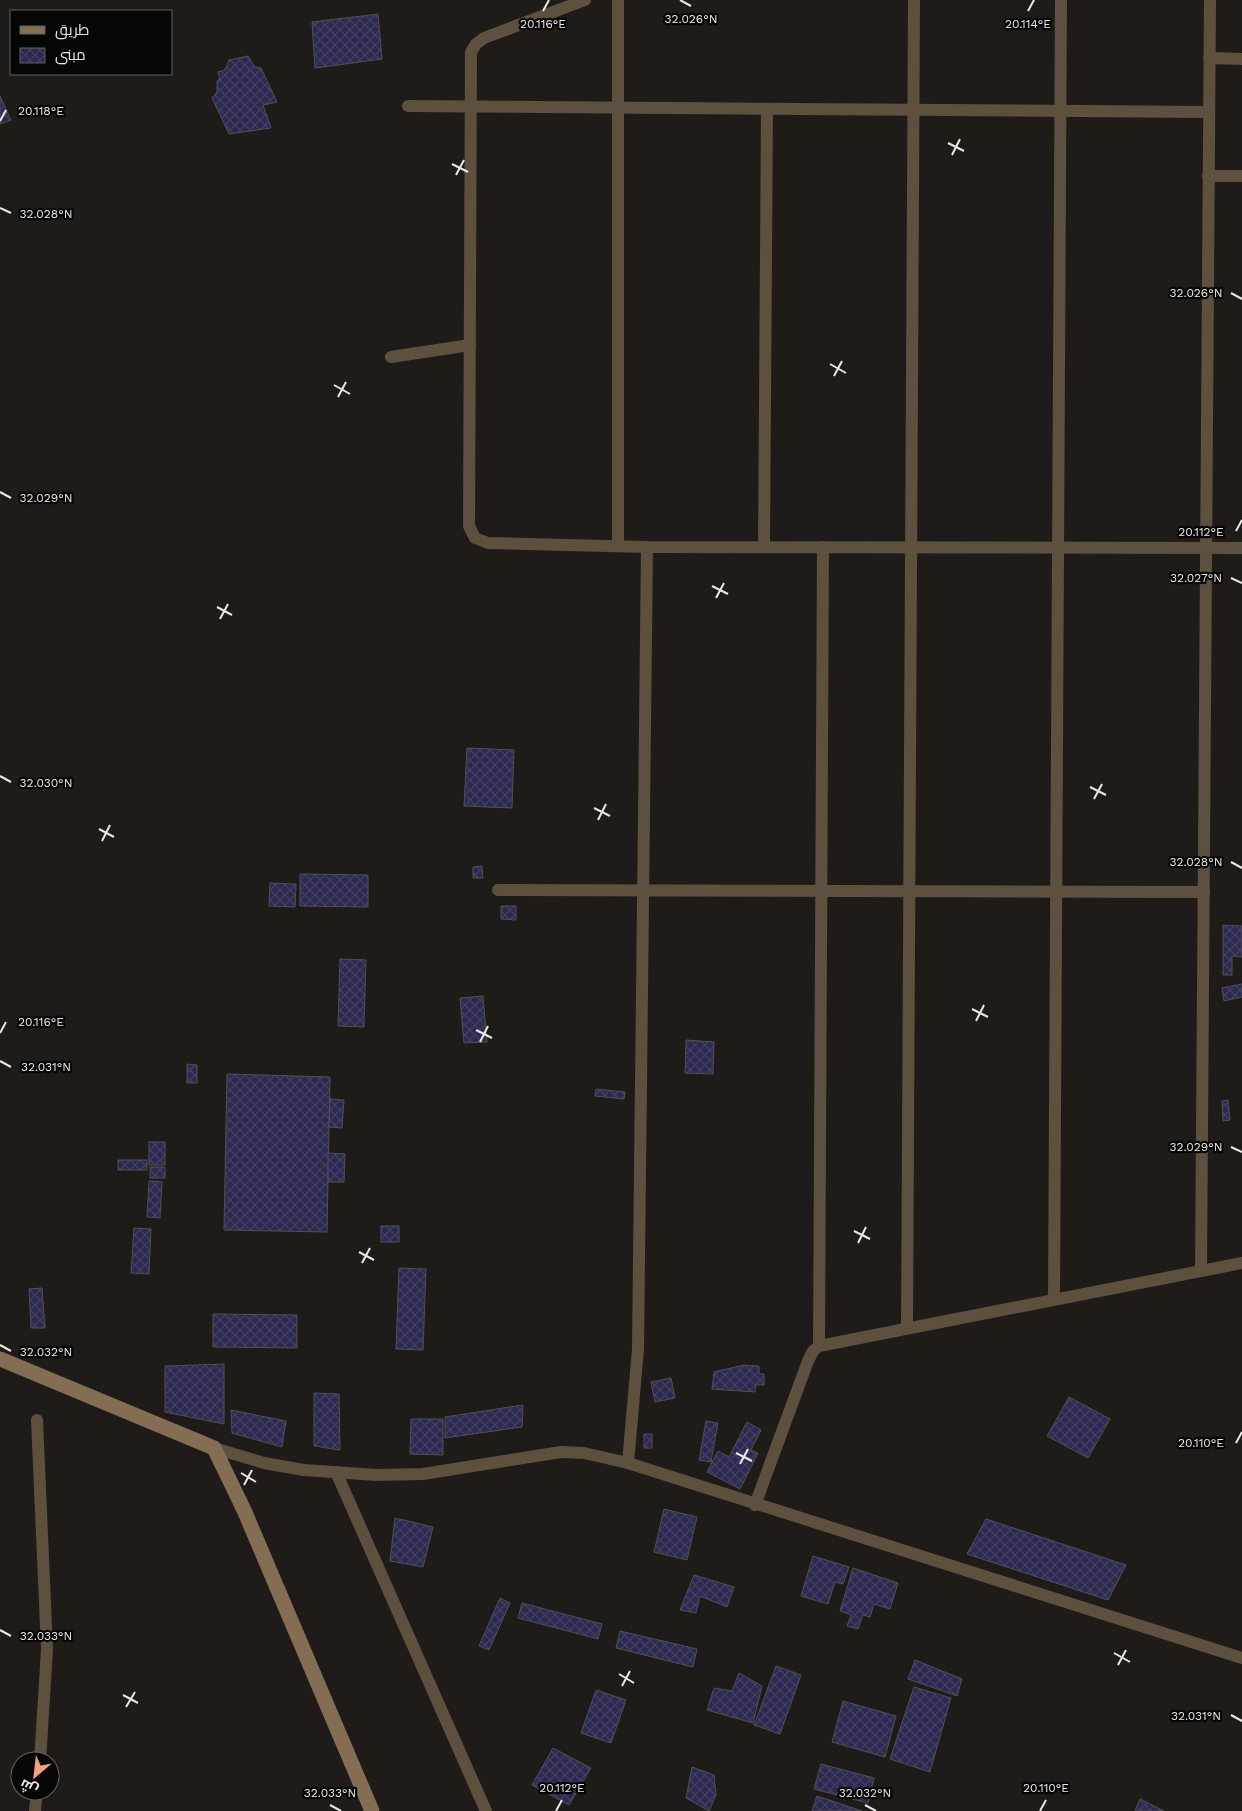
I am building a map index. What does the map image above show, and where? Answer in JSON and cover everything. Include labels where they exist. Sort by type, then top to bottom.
[{"type":"street","points":[[585,0],[484,38],[476,44],[470,56],[470,526],[472,535],[484,543],[647,547],[1242,548]]},
{"type":"street","points":[[618,0],[618,546]]},
{"type":"street","points":[[907,1327],[914,0]]},
{"type":"street","points":[[1054,1299],[1061,0]]},
{"type":"street","points":[[1201,1271],[1210,0]]},
{"type":"street","points":[[1209,58],[1242,58]]},
{"type":"street","points":[[408,106],[1208,112]]},
{"type":"street","points":[[764,547],[767,109]]},
{"type":"street","points":[[1208,176],[1242,176]]},
{"type":"street","points":[[391,357],[470,345]]},
{"type":"street","points":[[628,1463],[638,1349],[647,547]]},
{"type":"street","points":[[819,1346],[823,547]]},
{"type":"street","points":[[498,890],[1204,892]]},
{"type":"street","points":[[755,1505],[808,1361],[813,1351],[819,1346],[907,1327],[1242,1263]]},
{"type":"street","points":[[0,1360],[214,1448],[264,1462],[304,1470],[423,1474],[561,1452],[584,1453],[628,1463],[755,1505],[1242,1658]]},
{"type":"street","points":[[37,1420],[47,1649],[41,1751]]},
{"type":"street","points":[[214,1448],[244,1510],[372,1811]]},
{"type":"street","points":[[336,1472],[486,1811]]},
{"type":"building","points":[[378,14],[382,59],[315,68],[312,22]]},
{"type":"building","points":[[248,56],[255,67],[261,68],[277,102],[263,105],[271,128],[229,134],[212,98],[217,92],[217,81],[220,79],[218,72],[225,70],[229,60]]},
{"type":"building","points":[[0,96],[11,120],[0,124]]},
{"type":"building","points":[[467,748],[514,750],[512,808],[464,806]]},
{"type":"building","points":[[482,866],[483,878],[473,878],[473,867]]},
{"type":"building","points":[[300,874],[368,875],[368,907],[300,906]]},
{"type":"building","points":[[270,883],[296,884],[295,907],[269,906]]},
{"type":"building","points":[[501,906],[516,906],[516,920],[501,919]]},
{"type":"building","points":[[1223,925],[1242,926],[1242,957],[1232,956],[1232,975],[1223,975]]},
{"type":"building","points":[[340,959],[366,960],[364,1027],[338,1026]]},
{"type":"building","points":[[1242,984],[1242,997],[1224,1001],[1222,988]]},
{"type":"building","points":[[483,996],[487,1042],[464,1043],[460,998]]},
{"type":"building","points":[[686,1040],[714,1042],[713,1074],[685,1073]]},
{"type":"building","points":[[187,1064],[197,1065],[197,1083],[187,1083]]},
{"type":"building","points":[[227,1074],[330,1077],[327,1232],[224,1230]]},
{"type":"building","points":[[596,1089],[625,1092],[624,1099],[595,1096]]},
{"type":"building","points":[[330,1099],[344,1100],[342,1128],[329,1127]]},
{"type":"building","points":[[1228,1100],[1230,1120],[1223,1121],[1222,1101]]},
{"type":"building","points":[[149,1142],[165,1142],[165,1165],[149,1165]]},
{"type":"building","points":[[328,1153],[345,1154],[344,1182],[328,1182]]},
{"type":"building","points":[[118,1160],[147,1160],[147,1170],[118,1170]]},
{"type":"building","points":[[150,1167],[165,1167],[165,1178],[150,1178]]},
{"type":"building","points":[[149,1181],[162,1182],[160,1218],[147,1217]]},
{"type":"building","points":[[381,1226],[399,1226],[399,1242],[381,1242]]},
{"type":"building","points":[[134,1228],[151,1229],[149,1274],[131,1273]]},
{"type":"building","points":[[399,1268],[426,1269],[423,1350],[396,1349]]},
{"type":"building","points":[[42,1288],[45,1328],[31,1328],[29,1289]]},
{"type":"building","points":[[213,1314],[297,1315],[297,1348],[213,1347]]},
{"type":"building","points":[[224,1364],[224,1424],[165,1412],[165,1366]]},
{"type":"building","points":[[744,1365],[759,1366],[759,1374],[764,1374],[764,1385],[756,1385],[755,1392],[712,1389],[714,1372]]},
{"type":"building","points":[[671,1378],[675,1398],[655,1402],[651,1382]]},
{"type":"building","points":[[314,1393],[339,1394],[340,1450],[314,1446]]},
{"type":"building","points":[[1069,1397],[1110,1419],[1088,1458],[1047,1436]]},
{"type":"building","points":[[523,1405],[522,1427],[445,1438],[445,1417]]},
{"type":"building","points":[[231,1410],[286,1421],[282,1447],[232,1433]]},
{"type":"building","points":[[411,1419],[443,1419],[443,1455],[410,1454]]},
{"type":"building","points":[[706,1421],[718,1423],[711,1462],[699,1460]]},
{"type":"building","points":[[747,1422],[761,1430],[751,1450],[758,1453],[740,1489],[707,1472],[718,1451],[729,1457]]},
{"type":"building","points":[[644,1434],[652,1434],[652,1448],[644,1448]]},
{"type":"building","points":[[664,1509],[697,1517],[687,1560],[654,1552]]},
{"type":"building","points":[[395,1518],[433,1527],[423,1567],[390,1561]]},
{"type":"building","points":[[986,1519],[1126,1565],[1108,1600],[967,1554]]},
{"type":"building","points":[[813,1556],[849,1567],[843,1584],[835,1582],[828,1604],[801,1596]]},
{"type":"building","points":[[853,1568],[898,1583],[890,1609],[874,1604],[870,1617],[863,1615],[858,1629],[847,1626],[851,1615],[840,1611]]},
{"type":"building","points":[[694,1575],[734,1587],[727,1607],[700,1596],[696,1613],[680,1610]]},
{"type":"building","points":[[500,1598],[510,1603],[489,1650],[479,1646]]},
{"type":"building","points":[[522,1603],[602,1624],[598,1639],[518,1618]]},
{"type":"building","points":[[620,1631],[697,1649],[693,1667],[616,1648]]},
{"type":"building","points":[[915,1660],[962,1679],[957,1696],[908,1679]]},
{"type":"building","points":[[776,1666],[801,1675],[780,1734],[754,1725]]},
{"type":"building","points":[[739,1673],[762,1686],[753,1723],[707,1710],[714,1688],[732,1691]]},
{"type":"building","points":[[914,1687],[951,1698],[930,1772],[890,1759]]},
{"type":"building","points":[[596,1690],[626,1700],[611,1743],[581,1733]]},
{"type":"building","points":[[843,1701],[896,1716],[885,1757],[832,1742]]},
{"type":"building","points":[[553,1748],[591,1768],[569,1805],[532,1785]]},
{"type":"building","points":[[821,1764],[874,1778],[868,1803],[814,1789]]},
{"type":"building","points":[[692,1767],[714,1775],[716,1795],[709,1811],[686,1798]]},
{"type":"building","points":[[817,1796],[862,1811],[812,1811]]},
{"type":"building","points":[[1140,1799],[1164,1811],[1135,1811]]}]
